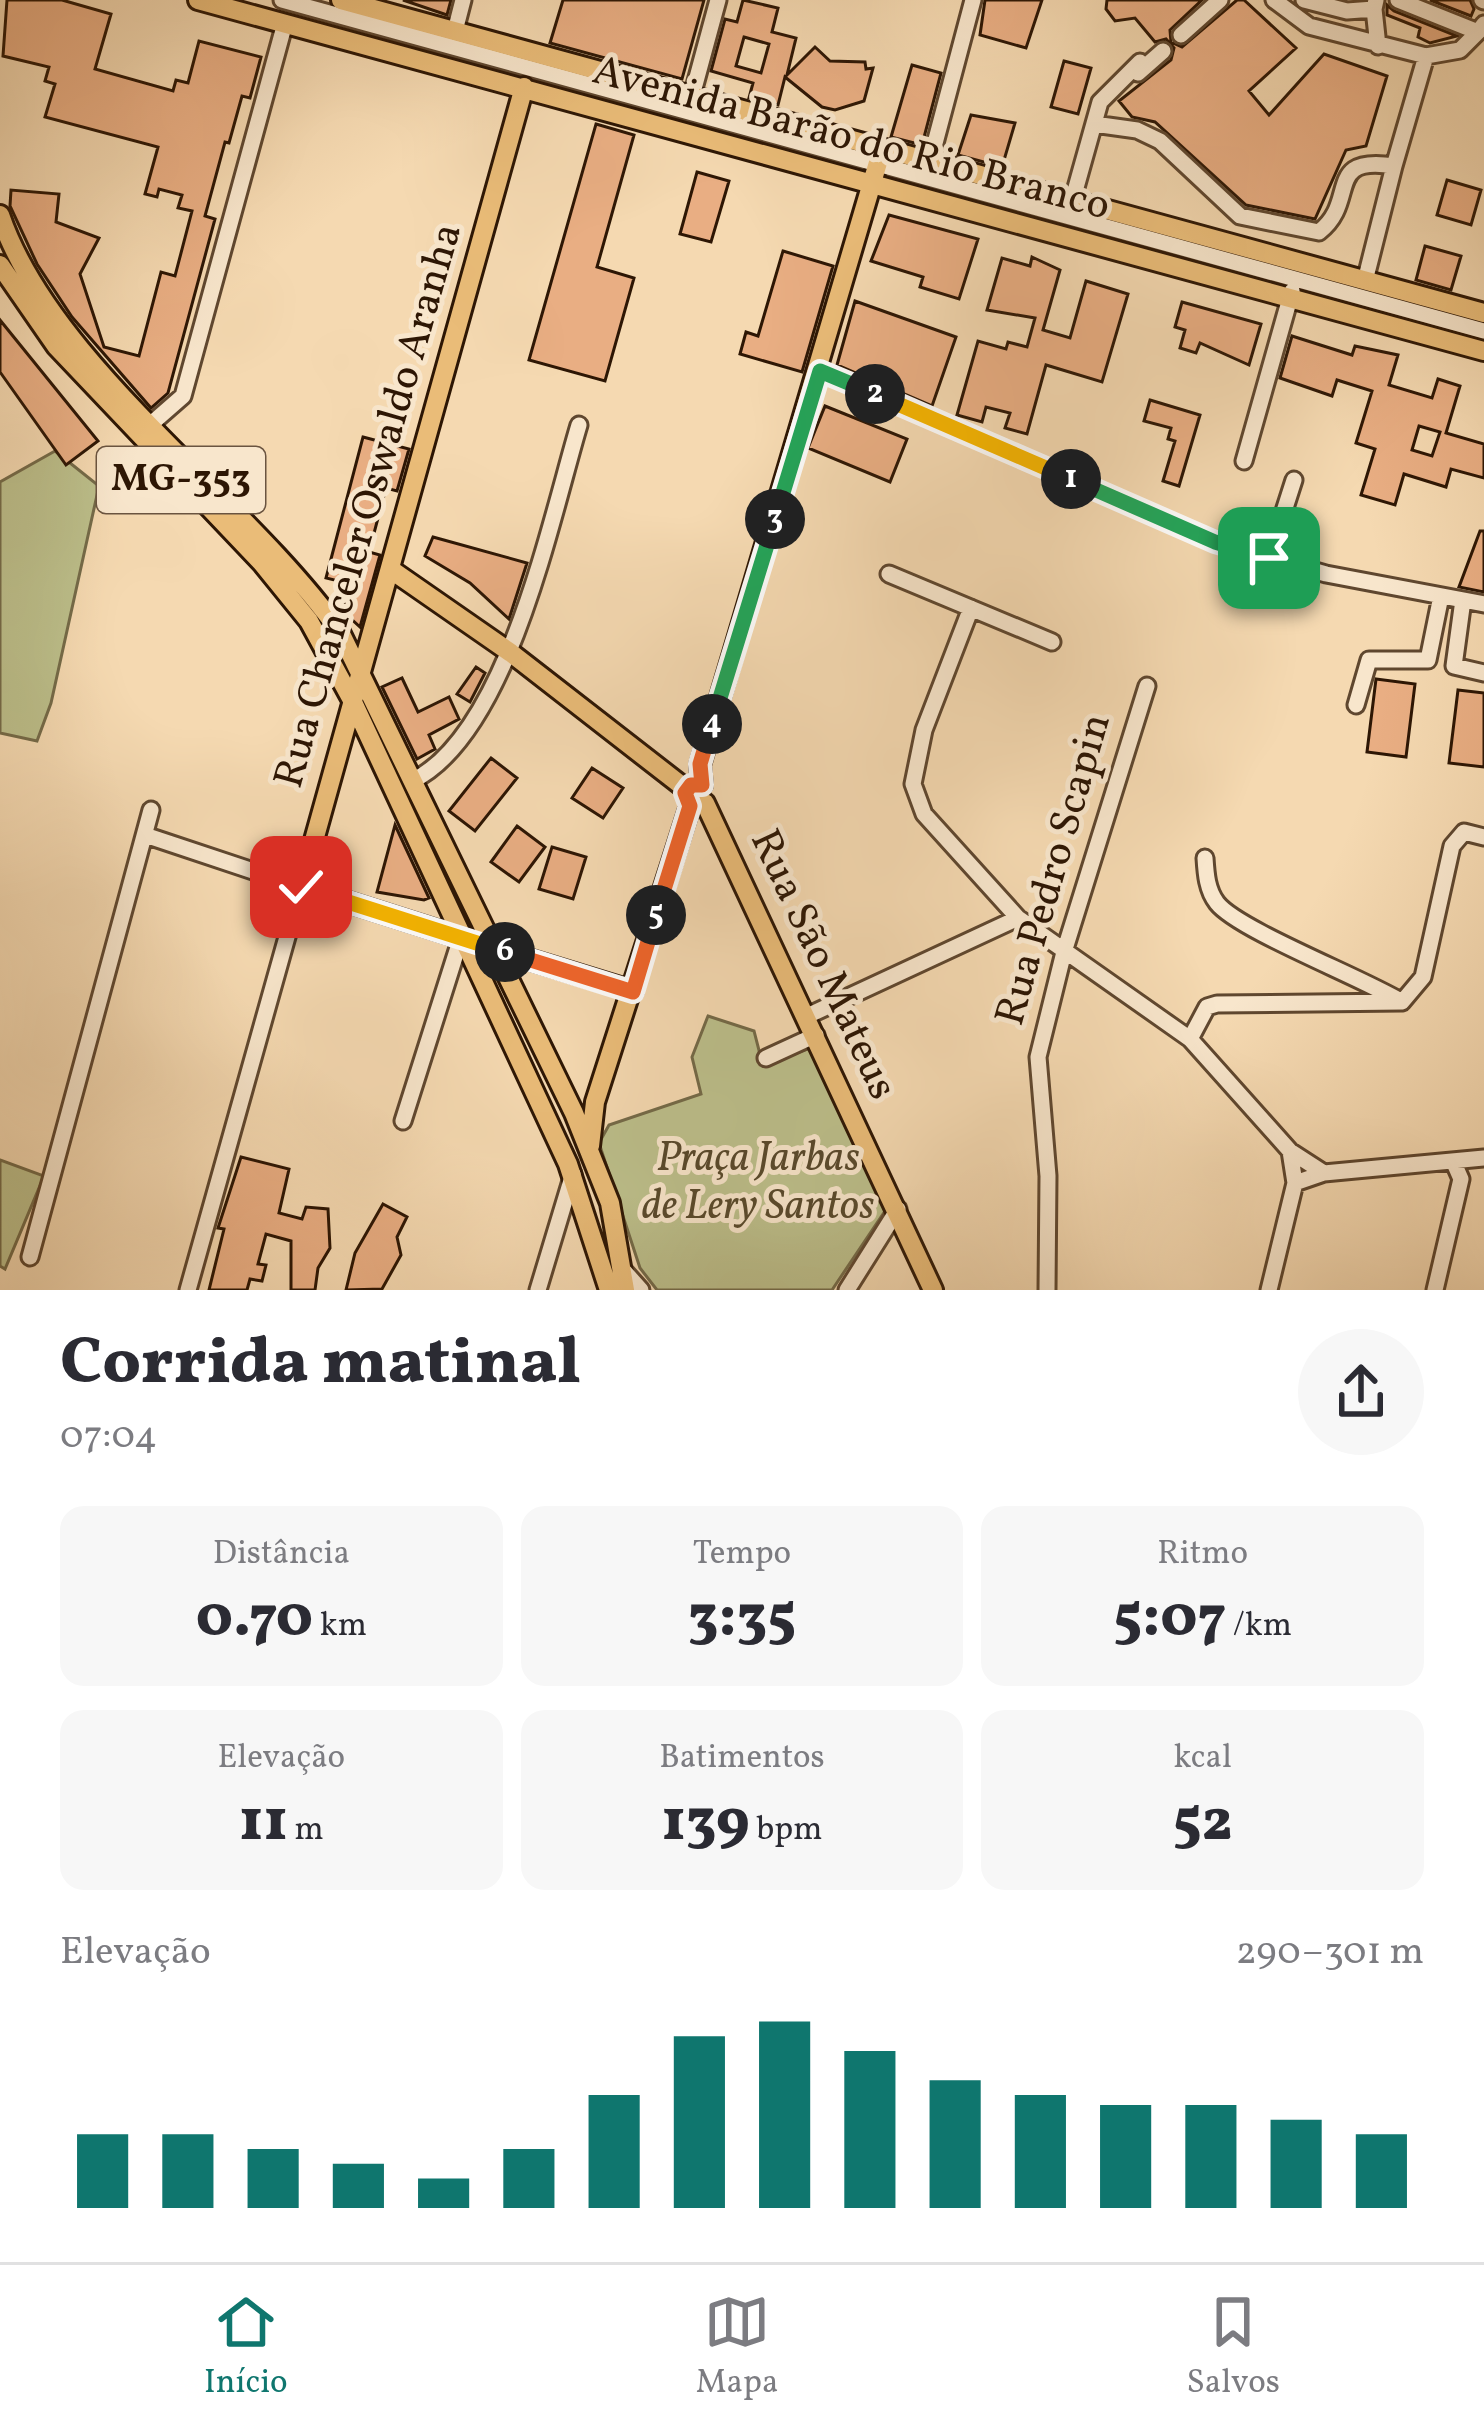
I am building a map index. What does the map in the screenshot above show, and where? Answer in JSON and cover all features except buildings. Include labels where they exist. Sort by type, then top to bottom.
[{"type":"main road","name":"Avenida Barão do Rio Branco","points":[[197,0],[524,87],[878,166],[930,162],[1070,209],[1484,313]]},
{"type":"main road","name":"Avenida Barão do Rio Branco","points":[[341,0],[455,31],[1484,351]]},
{"type":"main road","name":"Rua Chanceler Oswaldo Aranha","points":[[301,887],[524,87]]},
{"type":"main road","points":[[590,1150],[595,1102],[696,796],[700,764],[878,166]]},
{"type":"main road","name":"MG-353","points":[[0,215],[43,296],[151,424],[305,583],[361,673],[574,1113],[610,1203],[625,1281]]},
{"type":"main road","points":[[0,237],[28,286],[43,296]]},
{"type":"main road","name":"MG-353","points":[[0,265],[56,346],[284,588],[309,621],[352,701],[573,1174],[610,1290]]},
{"type":"main road","name":"Rua São Mateus","points":[[390,569],[511,653],[696,796],[812,1026],[933,1290]]},
{"type":"main road","points":[[671,774],[685,776],[700,764]]},
{"type":"main road","points":[[301,887],[633,992]]},
{"type":"main road","points":[[478,970],[495,949]]},
{"type":"street","name":"Avenida Barão do Rio Branco","points":[[282,0],[375,11],[513,65],[690,105]]},
{"type":"street","points":[[455,31],[463,0]]},
{"type":"street","points":[[690,105],[718,0]]},
{"type":"street","points":[[930,162],[974,0]]},
{"type":"street","points":[[1181,35],[1220,0]]},
{"type":"street","points":[[1274,0],[1309,26],[1426,56],[1460,50],[1481,28],[1398,0]]},
{"type":"street","points":[[1304,0],[1347,11],[1375,4],[1378,46]]},
{"type":"street","points":[[375,11],[377,47]]},
{"type":"street","points":[[151,424],[183,396],[285,23]]},
{"type":"street","points":[[1094,124],[1105,116],[1111,98],[1163,51]]},
{"type":"street","points":[[1365,280],[1426,56]]},
{"type":"street","points":[[1070,209],[1105,94],[1140,62]]},
{"type":"street","points":[[513,65],[524,87]]},
{"type":"street","points":[[1094,124],[1137,130],[1160,141],[1240,216],[1312,234],[1328,225],[1352,167],[1363,161],[1394,166]]},
{"type":"street","name":"Avenida Barão do Rio Branco","points":[[878,166],[1070,209],[1292,290],[1484,332]]},
{"type":"street","points":[[1244,461],[1292,290]]},
{"type":"street","points":[[820,371],[1215,542],[1484,604]]},
{"type":"street","points":[[412,781],[434,770],[457,743],[511,653],[579,425]]},
{"type":"street","points":[[1269,558],[1294,480]]},
{"type":"street","points":[[889,574],[1052,642]]},
{"type":"street","points":[[1356,705],[1369,660],[1428,660],[1441,596]]},
{"type":"street","points":[[1462,600],[1454,666],[1484,673]]},
{"type":"street","points":[[971,608],[924,730],[913,784],[924,814],[1018,918],[1190,1039],[1290,1151],[1324,1173]]},
{"type":"street","name":"Rua Pedro Scapin","points":[[1047,1290],[1048,1176],[1038,1057],[1064,952],[1147,686]]},
{"type":"street","points":[[30,1257],[151,810]]},
{"type":"street","points":[[1190,1039],[1207,1007],[1216,1004],[1402,1002],[1423,977],[1451,846],[1464,832],[1480,834]]},
{"type":"street","points":[[145,836],[301,887]]},
{"type":"street","points":[[1205,858],[1206,882],[1218,905],[1253,929],[1354,974],[1402,1002]]},
{"type":"street","name":"Rua Chanceler Oswaldo Aranha","points":[[188,1290],[301,887]]},
{"type":"street","points":[[766,1058],[812,1026],[1018,918]]},
{"type":"street","points":[[403,1121],[461,938]]},
{"type":"street","points":[[446,976],[457,968],[478,970]]},
{"type":"street","points":[[574,1113],[595,1102]]},
{"type":"street","points":[[1269,1290],[1294,1183],[1290,1151]]},
{"type":"street","points":[[1294,1183],[1324,1173],[1484,1159]]},
{"type":"street","points":[[1435,1290],[1461,1179],[1454,1162]]},
{"type":"street","points":[[538,1290],[573,1174]]},
{"type":"street","points":[[848,1290],[898,1209]]},
{"type":"street","points":[[625,1281],[641,1290]]},
{"type":"green space","points":[[55,451],[99,486],[51,703],[37,741],[0,733],[0,482]]},
{"type":"green space","name":"Praça Jarbas de Lery Santos","points":[[708,1016],[754,1031],[763,1066],[815,1046],[887,1208],[832,1290],[657,1290],[640,1268],[599,1143],[609,1125],[701,1094],[692,1057]]},
{"type":"green space","points":[[0,1160],[44,1176],[5,1269],[0,1266]]},
{"type":"route","points":[[301,887],[633,992],[690,806],[685,793],[691,785],[702,785],[700,764],[820,371],[1215,542],[1269,558]]}]
